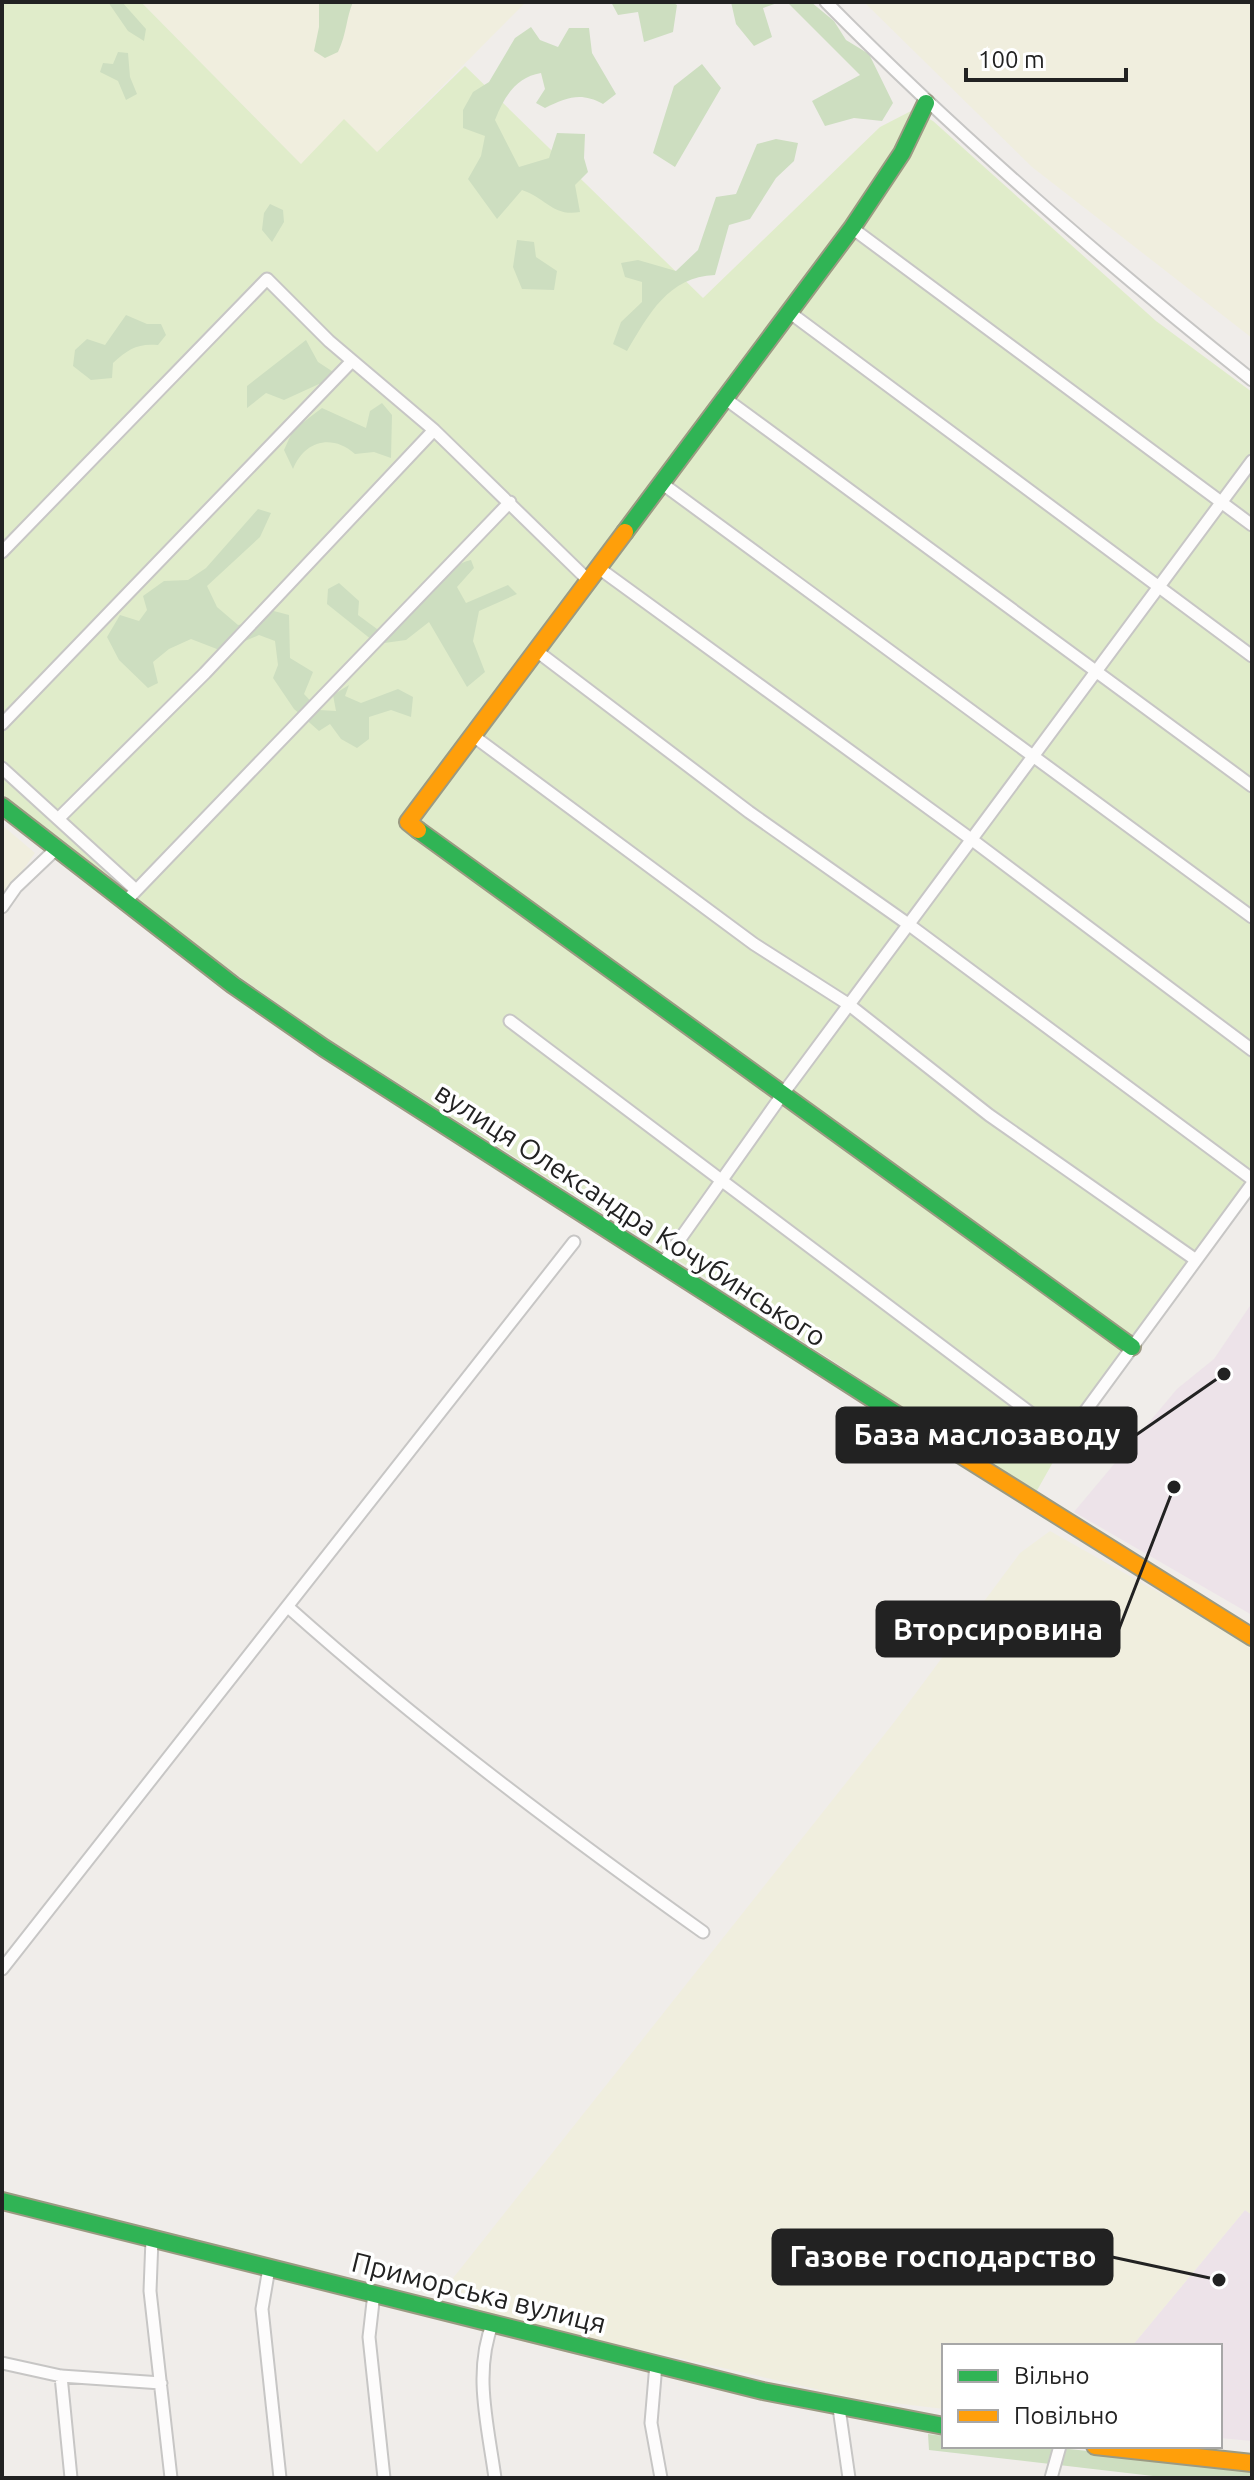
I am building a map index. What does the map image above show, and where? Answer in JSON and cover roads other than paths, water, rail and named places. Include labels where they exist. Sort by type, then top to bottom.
[{"type":"street","points":[[826,2],[926,103],[1100,259],[1252,380]]},
{"type":"street","points":[[926,103],[902,153],[852,228],[660,482],[595,576],[408,822],[1132,1347]]},
{"type":"street","points":[[852,228],[1252,525]]},
{"type":"street","points":[[2,552],[267,279],[352,361],[434,430],[595,576],[971,839],[1252,1050]]},
{"type":"street","points":[[789,312],[1252,656]]},
{"type":"street","points":[[2,724],[352,361]]},
{"type":"street","points":[[723,397],[1252,786]]},
{"type":"street","points":[[60,817],[205,673],[434,430]]},
{"type":"street","points":[[663,1263],[848,1004],[1252,461]]},
{"type":"street","points":[[660,482],[1252,917]]},
{"type":"street","points":[[2,768],[60,817],[130,896],[510,502]]},
{"type":"street","points":[[510,1021],[1065,1439],[1252,1182],[908,924],[749,812],[538,652]]},
{"type":"street","points":[[472,735],[754,944],[848,1004],[989,1115],[1196,1260]]},
{"type":"street","name":"вулиця Олександра Кочубинського","points":[[2,806],[56,849],[130,896],[233,985],[324,1048],[663,1263],[855,1390],[1252,1637]]},
{"type":"street","points":[[2,907],[16,887],[56,849]]},
{"type":"street","points":[[2,1969],[574,1242]]},
{"type":"street","points":[[288,1607],[366,1677],[616,1871],[703,1932]]},
{"type":"street","name":"Приморська вулиця","points":[[2,2201],[839,2408],[942,2426]]},
{"type":"street","points":[[152,2239],[150,2291],[171,2478]]},
{"type":"street","points":[[269,2268],[262,2309],[280,2478]]},
{"type":"street","points":[[374,2293],[369,2337],[384,2478]]},
{"type":"street","points":[[493,2322],[484,2345],[481,2370],[495,2478]]},
{"type":"street","points":[[2,2363],[61,2376],[161,2383]]},
{"type":"street","points":[[656,2364],[651,2423],[661,2478]]},
{"type":"street","points":[[61,2376],[71,2478]]},
{"type":"street","points":[[839,2408],[849,2478]]},
{"type":"street","points":[[1051,2478],[1059,2448]]},
{"type":"street","points":[[1113,2448],[1252,2463]]},
{"type":"place","name":"База маслозаводу","points":[[1224,1374]]},
{"type":"place","name":"Вторсировина","points":[[1174,1487]]},
{"type":"place","name":"Газове господарство","points":[[1219,2280]]}]
